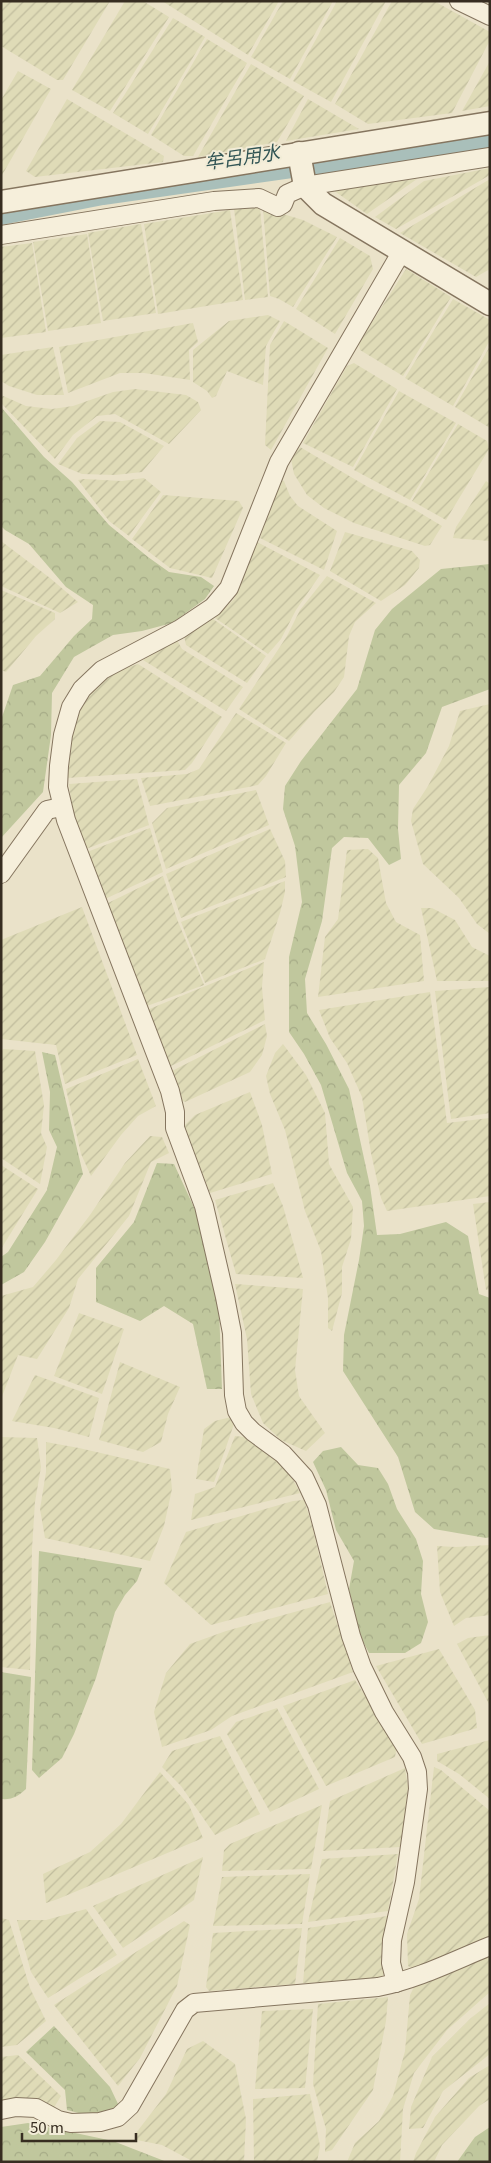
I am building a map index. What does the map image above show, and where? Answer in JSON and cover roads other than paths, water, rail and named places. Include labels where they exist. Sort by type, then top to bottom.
[{"type":"street","points":[[459,1],[490,16]]},
{"type":"street","points":[[1,235],[214,201],[259,198],[278,207],[296,179],[490,123]]},
{"type":"street","points":[[1,202],[296,179],[490,157]]},
{"type":"street","points":[[296,179],[323,204],[490,304]]},
{"type":"street","points":[[396,1983],[391,1963],[392,1940],[405,1882],[418,1788],[417,1772],[412,1757],[384,1712],[362,1667],[351,1636],[316,1505],[304,1477],[284,1454],[253,1432],[244,1423],[237,1411],[234,1395],[232,1333],[204,1206],[175,1128],[175,1112],[170,1092],[61,807],[58,787],[63,735],[71,707],[82,689],[102,670],[180,630],[213,607],[229,588],[282,455],[402,251]]},
{"type":"street","points":[[1,874],[47,810],[61,807]]},
{"type":"street","points":[[1,2110],[16,2107],[36,2108],[58,2120],[71,2123],[100,2122],[118,2117],[130,2106],[186,2010],[194,2003],[396,1983],[490,1946]]},
{"type":"waterway","name":"牟呂用水","points":[[1,217],[103,197],[490,142]]}]
